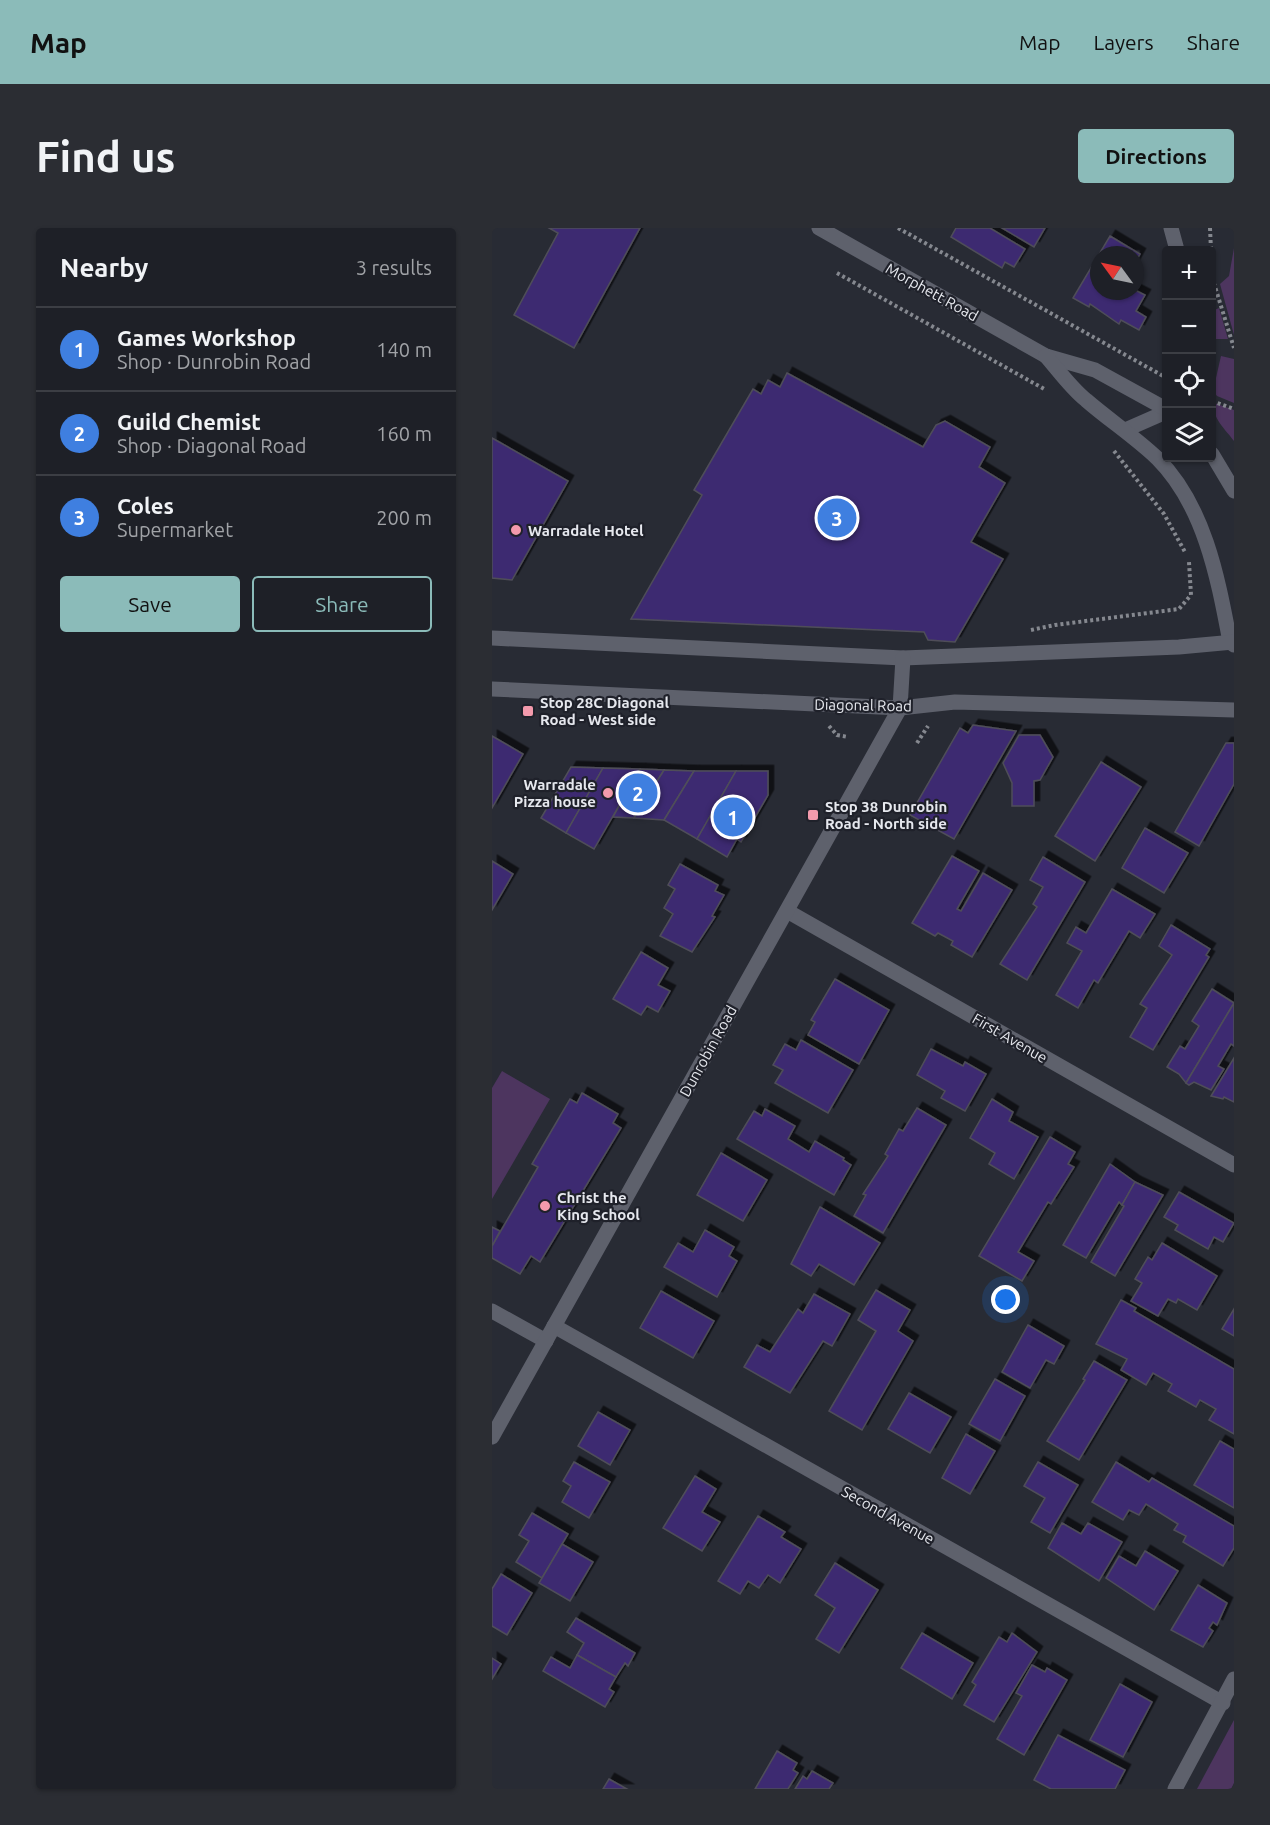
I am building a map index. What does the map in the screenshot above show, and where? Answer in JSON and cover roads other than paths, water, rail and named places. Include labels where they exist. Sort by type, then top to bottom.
[{"type":"street","name":"Morphett Road","points":[[819,228],[1046,356],[1095,370],[1163,408]]},
{"type":"street","points":[[1171,228],[1176,246]]},
{"type":"street","name":"Morphett Road","points":[[1046,356],[1084,399],[1125,430],[1159,460],[1184,494],[1204,534],[1233,643]]},
{"type":"street","points":[[1125,430],[1162,412]]},
{"type":"street","points":[[1216,461],[1234,491]]},
{"type":"street","points":[[492,638],[903,658],[1233,643]]},
{"type":"street","name":"Dunrobin Road","points":[[492,1437],[900,708],[903,658]]},
{"type":"street","name":"Diagonal Road","points":[[492,689],[900,708],[956,702],[1234,710]]},
{"type":"street","name":"First Avenue","points":[[787,910],[1234,1165]]},
{"type":"street","points":[[492,1311],[546,1341]]},
{"type":"street","name":"Second Avenue","points":[[554,1326],[1223,1703]]},
{"type":"street","points":[[1175,1789],[1234,1679]]},
{"type":"place","name":"Coles","points":[[837,518]]},
{"type":"place","name":"Warradale Hotel","points":[[516,530]]},
{"type":"place","name":"Stop 28C Diagonal Road - West side","points":[[528,711]]},
{"type":"place","name":"Warradale Pizza house","points":[[608,793]]},
{"type":"place","name":"Guild Chemist","points":[[638,793]]},
{"type":"place","name":"Stop 38 Dunrobin Road - North side","points":[[813,815]]},
{"type":"place","name":"Games Workshop","points":[[733,817]]},
{"type":"place","name":"Christ the King School","points":[[545,1206]]}]
